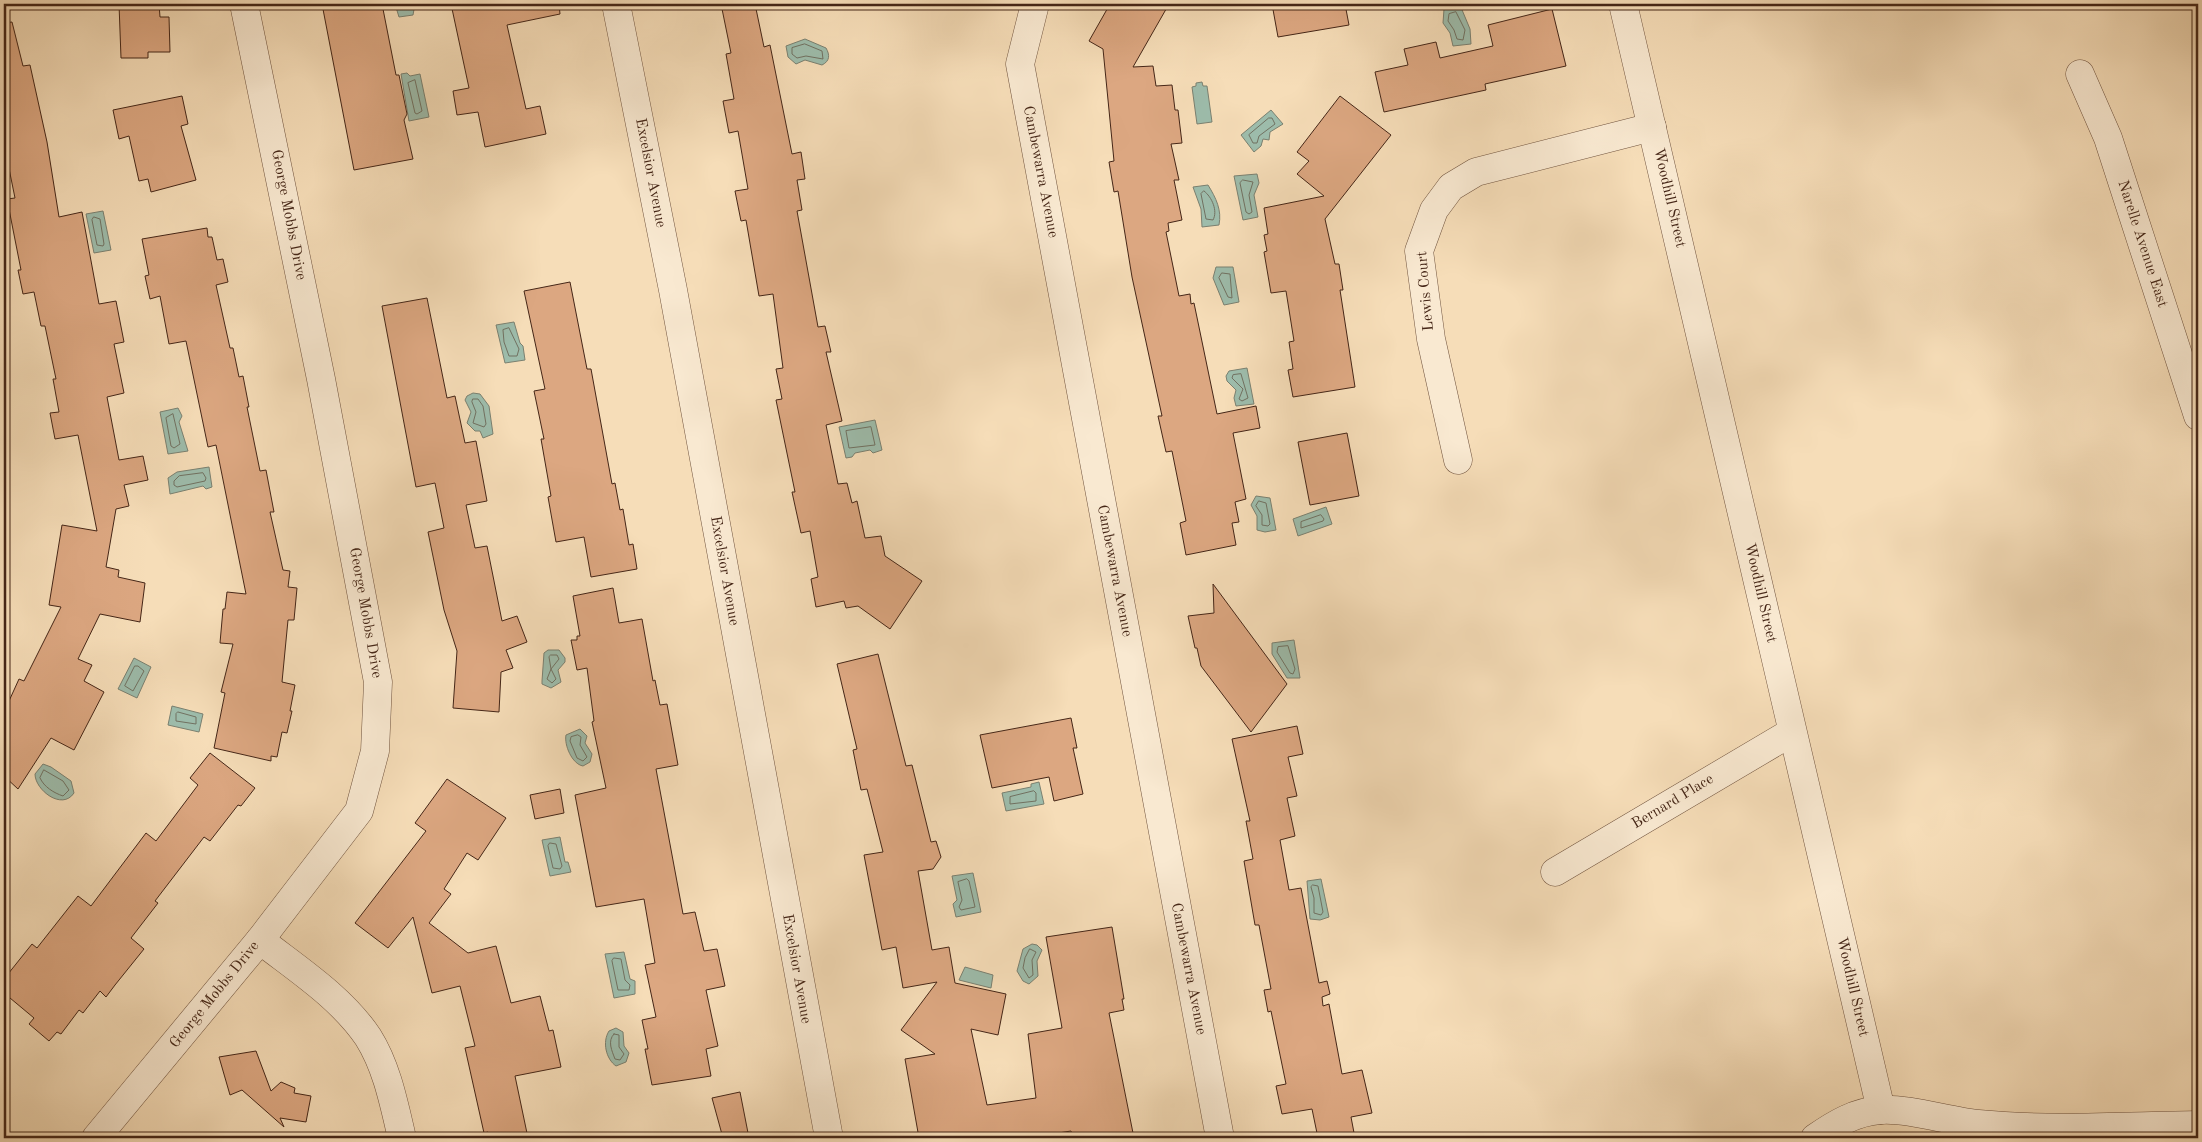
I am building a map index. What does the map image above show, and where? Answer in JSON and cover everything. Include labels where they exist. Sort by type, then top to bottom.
[{"type":"street","name":"George Mobbs Drive","points":[[96,1138],[260,940],[359,811],[375,751],[378,682],[321,379],[244,4]]},
{"type":"street","name":"Excelsior Avenue","points":[[616,4],[673,290],[829,1138]]},
{"type":"street","name":"Cambewarra Avenue","points":[[1035,4],[1020,64],[1220,1138]]},
{"type":"street","name":"Woodhill Street","points":[[1623,4],[1881,1110]]},
{"type":"street","name":"Narelle Avenue East","points":[[2080,74],[2108,138],[2198,416]]},
{"type":"street","name":"Lewis Court","points":[[1458,460],[1431,339],[1420,251],[1434,210],[1451,187],[1476,172],[1652,127]]},
{"type":"street","name":"Bernard Place","points":[[1555,872],[1792,732]]},
{"type":"street","points":[[260,940],[338,1002],[368,1038],[388,1081],[402,1138]]},
{"type":"street","points":[[1815,1138],[1835,1124],[1859,1114],[1881,1110],[1978,1124],[2025,1126],[2198,1125]]},
{"type":"water","points":[[395,4],[415,4],[413,15],[399,17]]},
{"type":"water","points":[[1460,5],[1470,29],[1471,44],[1453,46],[1450,33],[1443,23],[1444,9]]},
{"type":"water","points":[[805,39],[826,48],[829,58],[827,62],[822,65],[805,60],[796,64],[788,57],[786,46]]},
{"type":"water","points":[[407,73],[410,76],[420,74],[429,117],[409,121],[401,74]]},
{"type":"water","points":[[1202,82],[1203,86],[1207,86],[1212,122],[1197,124],[1192,87],[1196,86],[1196,83]]},
{"type":"water","points":[[1271,110],[1283,124],[1270,132],[1269,140],[1263,139],[1261,146],[1254,152],[1241,135]]},
{"type":"water","points":[[1257,174],[1259,183],[1254,195],[1258,217],[1243,220],[1234,176]]},
{"type":"water","points":[[1208,185],[1218,204],[1220,214],[1219,225],[1202,227],[1201,209],[1193,187]]},
{"type":"water","points":[[103,211],[111,250],[94,253],[86,214]]},
{"type":"water","points":[[1216,267],[1233,267],[1239,302],[1224,305],[1213,278]]},
{"type":"water","points":[[514,322],[520,343],[523,346],[525,360],[505,363],[496,325]]},
{"type":"water","points":[[1247,368],[1254,404],[1236,406],[1234,398],[1236,390],[1227,381],[1226,376],[1229,371]]},
{"type":"water","points":[[473,393],[480,394],[489,406],[493,434],[483,438],[480,431],[475,431],[467,423],[471,412],[465,400],[467,396]]},
{"type":"water","points":[[178,408],[182,416],[179,422],[188,451],[168,454],[160,412]]},
{"type":"water","points":[[875,420],[882,450],[873,453],[870,450],[855,453],[852,457],[846,458],[839,427]]},
{"type":"water","points":[[209,467],[212,487],[206,489],[203,486],[170,494],[168,478],[177,472]]},
{"type":"water","points":[[1256,496],[1270,498],[1276,530],[1265,532],[1257,530],[1257,516],[1251,505]]},
{"type":"water","points":[[1326,507],[1332,524],[1298,536],[1293,519]]},
{"type":"water","points":[[1294,640],[1300,678],[1287,678],[1272,654],[1272,643]]},
{"type":"water","points":[[548,650],[559,650],[565,658],[565,662],[558,670],[561,682],[551,688],[542,684],[544,653]]},
{"type":"water","points":[[134,658],[151,667],[137,698],[118,689]]},
{"type":"water","points":[[172,706],[203,714],[199,732],[168,725]]},
{"type":"water","points":[[580,729],[587,736],[585,743],[592,754],[590,762],[583,766],[579,765],[572,758],[566,739],[566,735]]},
{"type":"water","points":[[43,764],[51,767],[71,781],[74,793],[69,798],[63,800],[56,799],[44,792],[39,786],[35,774]]},
{"type":"water","points":[[1039,782],[1044,804],[1006,811],[1002,793],[1031,787],[1031,784]]},
{"type":"water","points":[[560,837],[565,862],[568,862],[571,872],[550,876],[542,840]]},
{"type":"water","points":[[973,873],[981,912],[956,917],[953,904],[957,900],[952,876]]},
{"type":"water","points":[[1321,879],[1329,917],[1320,920],[1310,919],[1307,881]]},
{"type":"water","points":[[1032,944],[1037,945],[1042,950],[1037,961],[1038,976],[1029,984],[1023,981],[1017,971],[1023,949]]},
{"type":"water","points":[[624,952],[630,979],[635,981],[635,994],[614,998],[605,954]]},
{"type":"water","points":[[965,967],[993,975],[991,988],[959,980]]},
{"type":"water","points":[[616,1028],[623,1032],[624,1046],[629,1053],[626,1062],[616,1066],[606,1050],[606,1040],[609,1031]]},
{"type":"building","points":[[119,4],[159,4],[160,17],[169,17],[170,52],[148,52],[148,58],[121,58]]},
{"type":"building","points":[[322,4],[382,4],[396,75],[399,75],[407,114],[404,120],[413,159],[354,170]]},
{"type":"building","points":[[451,4],[559,4],[560,14],[507,25],[526,109],[540,106],[546,134],[485,147],[478,112],[457,115],[453,91],[469,88]]},
{"type":"building","points":[[721,4],[755,4],[764,47],[770,45],[792,154],[801,152],[805,179],[797,180],[802,210],[797,211],[818,327],[825,326],[831,352],[826,352],[842,421],[826,425],[838,484],[847,483],[852,503],[857,501],[865,538],[881,536],[885,556],[922,581],[890,629],[858,606],[846,608],[844,601],[816,607],[811,579],[818,577],[810,531],[801,533],[792,492],[795,492],[776,400],[782,399],[776,369],[783,368],[773,294],[759,296],[746,220],[741,221],[735,191],[748,189],[738,131],[729,133],[723,101],[734,99],[726,54],[731,53]]},
{"type":"building","points":[[1110,4],[1169,4],[1133,67],[1153,66],[1156,86],[1172,85],[1175,110],[1178,110],[1182,143],[1171,144],[1179,180],[1174,180],[1182,220],[1168,223],[1169,231],[1166,232],[1179,296],[1190,294],[1191,304],[1194,303],[1217,414],[1256,406],[1260,428],[1233,433],[1246,499],[1235,502],[1239,522],[1232,523],[1236,545],[1186,555],[1180,523],[1186,521],[1172,451],[1166,452],[1158,416],[1162,416],[1132,277],[1118,191],[1114,192],[1109,162],[1114,161],[1103,49],[1089,41]]},
{"type":"building","points":[[1272,4],[1345,4],[1349,25],[1278,37]]},
{"type":"building","points":[[1552,9],[1566,66],[1485,84],[1486,90],[1384,112],[1375,72],[1408,65],[1404,49],[1436,42],[1440,58],[1493,46],[1488,25]]},
{"type":"building","points":[[12,22],[23,66],[30,65],[47,142],[59,217],[82,212],[99,304],[116,301],[124,342],[114,344],[124,393],[107,397],[119,460],[143,456],[148,480],[124,485],[129,506],[116,509],[106,567],[119,570],[118,577],[145,583],[140,622],[100,614],[78,659],[92,665],[84,681],[104,692],[74,750],[51,738],[18,789],[4,776],[4,712],[19,679],[24,681],[61,607],[49,605],[62,525],[97,531],[78,435],[55,439],[50,413],[59,412],[53,379],[56,379],[45,326],[41,326],[34,292],[23,294],[18,270],[21,270],[7,199],[15,198],[4,144],[4,23]]},
{"type":"building","points":[[182,96],[188,124],[181,126],[196,180],[151,192],[148,179],[139,181],[129,136],[119,139],[113,110]]},
{"type":"building","points":[[1340,96],[1391,135],[1325,219],[1335,264],[1339,264],[1343,290],[1340,290],[1355,387],[1293,397],[1288,370],[1293,369],[1289,342],[1294,341],[1286,291],[1271,293],[1264,252],[1267,251],[1264,235],[1268,234],[1264,208],[1324,196],[1297,174],[1309,161],[1297,152]]},
{"type":"building","points":[[207,228],[208,237],[212,237],[217,260],[223,259],[228,282],[216,285],[230,348],[233,348],[239,377],[243,376],[249,407],[247,407],[260,471],[266,470],[274,512],[270,512],[283,570],[290,571],[288,587],[297,588],[294,620],[288,620],[282,682],[295,685],[290,711],[292,711],[287,733],[282,732],[277,757],[271,756],[271,761],[214,748],[225,693],[221,692],[233,644],[220,643],[223,609],[225,609],[227,592],[246,594],[216,445],[208,447],[186,341],[169,344],[160,296],[150,299],[145,276],[149,275],[142,239]]},
{"type":"building","points":[[570,282],[587,369],[591,369],[612,484],[615,483],[620,510],[623,509],[629,545],[633,544],[637,569],[591,577],[584,537],[556,542],[548,497],[551,496],[541,439],[544,439],[534,391],[545,389],[524,291]]},
{"type":"building","points":[[427,298],[447,398],[455,396],[465,443],[476,441],[487,501],[466,505],[475,548],[487,546],[502,621],[517,616],[527,642],[506,650],[513,668],[501,672],[499,712],[453,708],[457,651],[444,610],[428,532],[444,528],[435,483],[416,487],[382,306]]},
{"type":"building","points":[[1347,433],[1359,496],[1310,505],[1298,442]]},
{"type":"building","points":[[1213,584],[1287,684],[1251,732],[1201,666],[1197,648],[1195,648],[1188,616],[1214,613]]},
{"type":"building","points":[[613,588],[619,623],[642,619],[653,681],[655,680],[660,705],[667,704],[678,765],[656,769],[683,914],[695,912],[704,951],[717,949],[725,986],[706,990],[718,1046],[706,1049],[711,1076],[652,1085],[645,1049],[648,1049],[642,1020],[656,1017],[645,965],[655,963],[644,899],[596,907],[575,795],[606,788],[592,722],[594,721],[587,668],[577,670],[571,640],[577,640],[577,636],[580,636],[573,596]]},
{"type":"building","points":[[878,654],[906,766],[912,765],[931,842],[936,841],[941,857],[933,869],[918,871],[932,950],[949,947],[955,983],[1006,994],[998,1035],[971,1029],[987,1105],[1036,1098],[1028,1034],[1062,1028],[1046,937],[1112,927],[1124,999],[1122,999],[1124,1010],[1109,1013],[1134,1138],[1073,1138],[1071,1131],[1027,1138],[919,1138],[905,1059],[935,1054],[901,1030],[937,982],[903,988],[896,947],[882,950],[864,855],[883,852],[867,789],[861,790],[853,750],[857,749],[837,664]]},
{"type":"building","points":[[1071,718],[1077,748],[1073,748],[1083,794],[1054,801],[1049,777],[992,788],[980,735]]},
{"type":"building","points":[[1297,726],[1303,754],[1288,757],[1297,796],[1287,798],[1295,836],[1280,840],[1289,890],[1301,888],[1319,983],[1327,981],[1330,994],[1322,997],[1323,1006],[1329,1004],[1342,1074],[1362,1070],[1372,1113],[1351,1117],[1355,1138],[1318,1138],[1312,1109],[1282,1114],[1276,1086],[1286,1084],[1271,1011],[1268,1012],[1264,990],[1271,989],[1259,925],[1255,925],[1244,861],[1253,859],[1246,821],[1250,821],[1232,739]]},
{"type":"building","points":[[210,753],[255,788],[241,806],[238,805],[210,841],[204,837],[155,901],[158,903],[131,938],[144,949],[106,997],[100,991],[83,1013],[79,1010],[61,1034],[57,1032],[49,1041],[29,1024],[34,1018],[4,993],[4,979],[32,944],[37,948],[78,896],[91,906],[146,833],[156,841],[198,785],[190,778]]},
{"type":"building","points":[[447,779],[506,818],[478,860],[467,853],[444,889],[451,894],[429,923],[468,953],[496,946],[511,1003],[540,996],[549,1031],[553,1030],[561,1067],[515,1076],[528,1138],[490,1138],[488,1132],[484,1133],[465,1048],[475,1046],[460,986],[432,993],[413,917],[388,948],[355,923],[426,831],[415,823]]},
{"type":"building","points":[[560,789],[564,813],[535,819],[530,795]]},
{"type":"building","points":[[256,1051],[271,1091],[281,1082],[295,1088],[294,1093],[311,1096],[306,1122],[280,1118],[284,1127],[242,1090],[230,1095],[219,1057]]},
{"type":"building","points":[[740,1092],[749,1138],[723,1138],[712,1098]]}]
